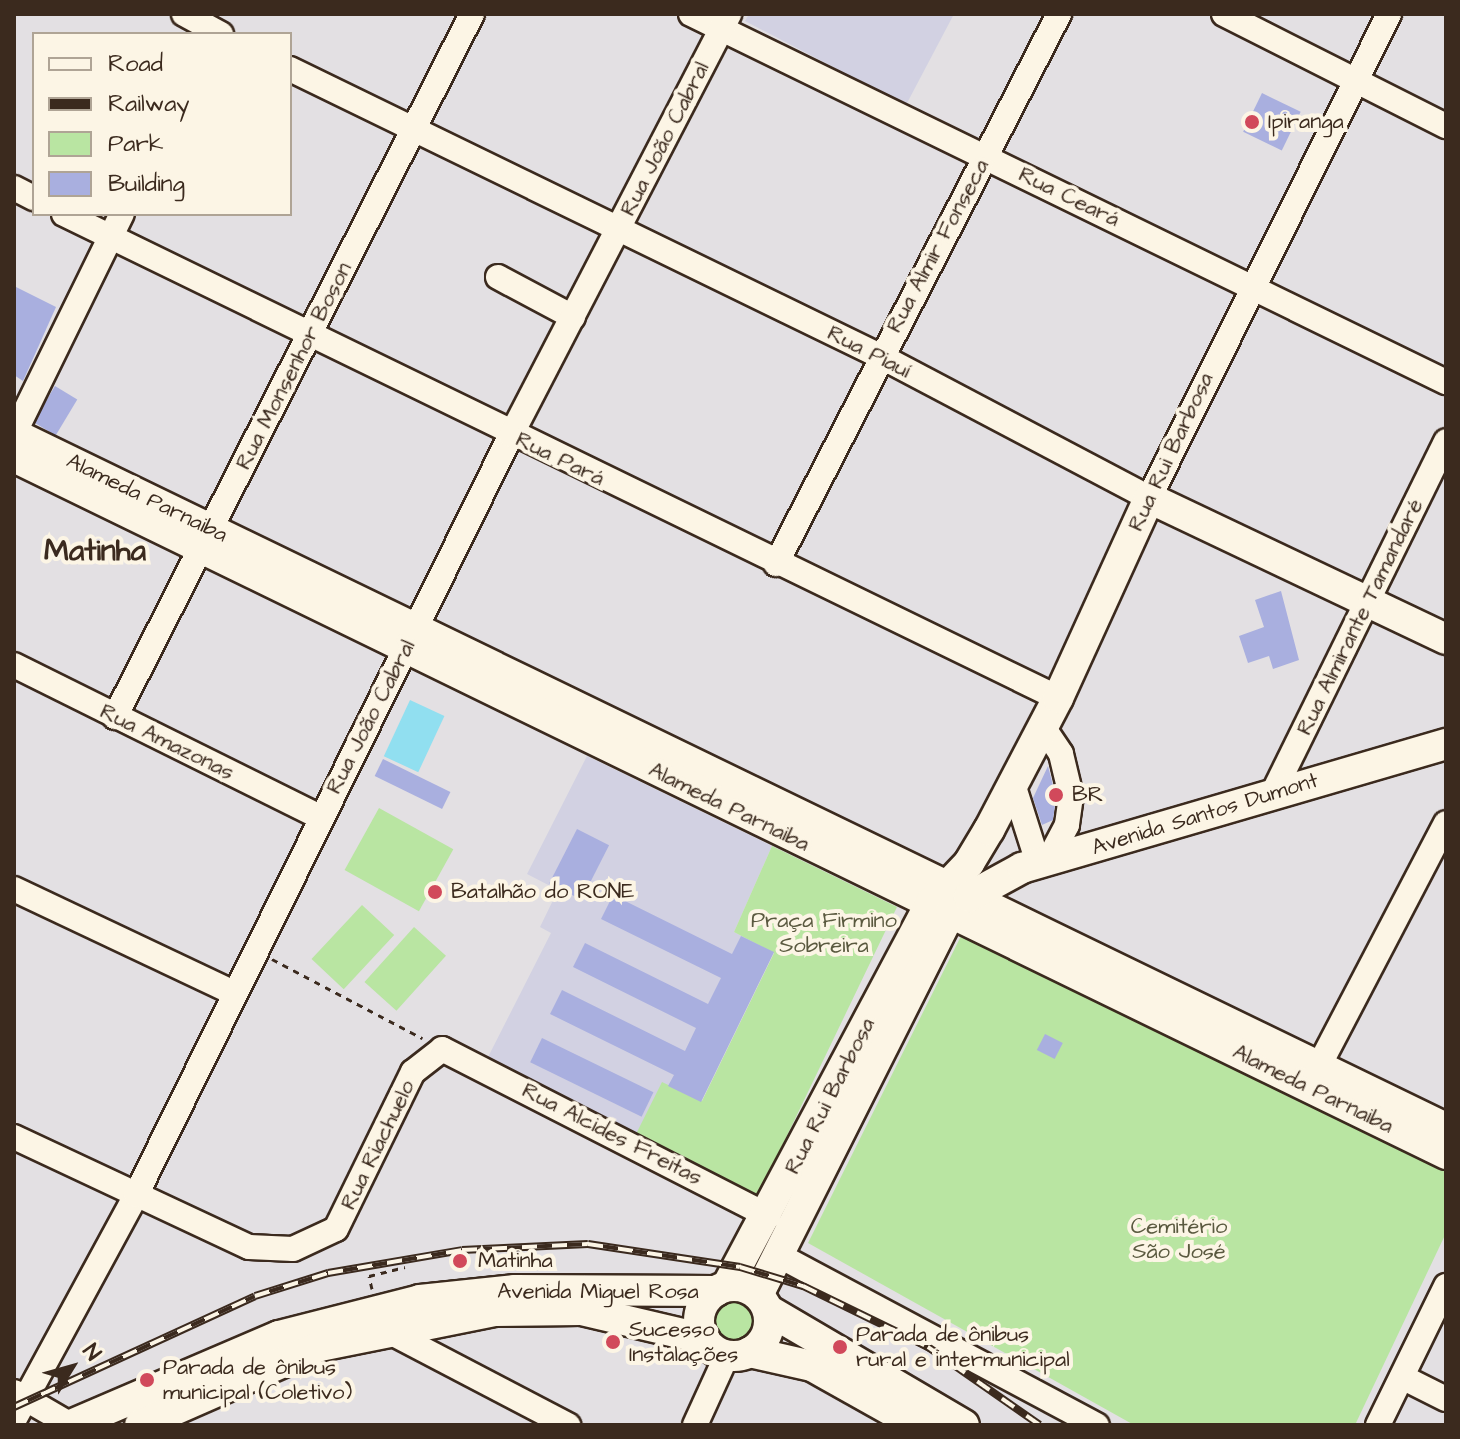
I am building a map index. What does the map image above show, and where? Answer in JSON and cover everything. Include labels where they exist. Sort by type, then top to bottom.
[{"type":"main road","name":"Alameda Parnaiba","points":[[14,434],[206,538],[662,762],[1314,1076],[1446,1128]]},
{"type":"main road","name":"Alameda Parnaiba","points":[[14,457],[206,538]]},
{"type":"main road","name":"Rua Piauí","points":[[1149,498],[1446,639]]},
{"type":"main road","name":"Rua Rui Barbosa","points":[[838,1109],[763,1303],[767,1334],[727,1349],[699,1318],[838,1109],[1058,698],[1149,498]]},
{"type":"main road","name":"Avenida Santos Dumont","points":[[950,900],[1036,864],[1446,744]]},
{"type":"main road","points":[[989,830],[998,854],[1036,864]]},
{"type":"main road","name":"Alameda Parnaiba","points":[[1314,1076],[1446,1154]]},
{"type":"main road","name":"Avenida Miguel Rosa","points":[[71,1425],[279,1336],[420,1300],[515,1290],[721,1288],[763,1303],[922,1412]]},
{"type":"main road","name":"Avenida Miguel Rosa","points":[[140,1425],[320,1346],[384,1329],[495,1311],[581,1310],[727,1349],[812,1366],[922,1412],[964,1425]]},
{"type":"street","points":[[184,14],[215,32]]},
{"type":"street","name":"Rua Monsenhor Boson","points":[[115,717],[472,14]]},
{"type":"street","name":"Rua Ceará","points":[[691,14],[725,21],[986,156],[1446,382]]},
{"type":"street","name":"Rua Almir Fonseca","points":[[776,564],[880,356],[1059,14]]},
{"type":"street","points":[[1224,14],[1446,126]]},
{"type":"street","name":"Rua Rui Barbosa","points":[[1149,498],[1389,14]]},
{"type":"street","name":"Rua João Cabral","points":[[14,1420],[20,1395],[136,1195],[511,435],[725,21]]},
{"type":"street","name":"Rua Piauí","points":[[292,70],[412,132],[880,356],[1149,498]]},
{"type":"street","points":[[14,188],[32,197]]},
{"type":"street","name":"Rua Pará","points":[[68,216],[776,564],[1058,698]]},
{"type":"street","points":[[14,434],[121,216]]},
{"type":"street","points":[[498,277],[573,317]]},
{"type":"street","name":"Rua Almirante Tamandaré","points":[[1273,793],[1446,441]]},
{"type":"street","name":"Rua Amazonas","points":[[14,665],[320,817]]},
{"type":"street","points":[[1036,864],[1067,825],[1071,796],[1061,754],[1043,727]]},
{"type":"street","points":[[1013,784],[1036,864]]},
{"type":"street","points":[[1314,1076],[1446,823]]},
{"type":"street","points":[[14,889],[234,993]]},
{"type":"street","name":"Rua Alcides Freitas","points":[[448,1051],[769,1216]]},
{"type":"street","name":"Rua Riachuelo","points":[[136,1195],[249,1247],[271,1250],[315,1243],[342,1220],[413,1072],[448,1051]]},
{"type":"street","points":[[14,1137],[136,1195]]},
{"type":"street","points":[[780,1256],[1097,1425]]},
{"type":"street","points":[[1378,1425],[1446,1286]]},
{"type":"street","points":[[384,1329],[568,1425]]},
{"type":"street","points":[[695,1425],[727,1349]]},
{"type":"street","points":[[1402,1377],[1446,1399]]},
{"type":"street","points":[[20,1395],[71,1425]]},
{"type":"path","points":[[255,950],[448,1051]]},
{"type":"path","points":[[372,1289],[369,1276],[405,1267]]},
{"type":"shaded area","points":[[749,14],[954,14],[906,105],[745,21]]},
{"type":"shaded area","points":[[587,756],[772,846],[734,932],[774,952],[701,1102],[633,1140],[485,1063],[551,933],[540,927],[558,890],[527,874]]},
{"type":"green space","points":[[379,808],[453,849],[419,911],[345,870]]},
{"type":"green space","name":"Praça Firmino Sobreira","points":[[772,846],[897,907],[756,1200],[633,1140],[662,1082],[702,1101],[774,953],[734,932]]},
{"type":"green space","points":[[362,905],[394,935],[344,989],[312,959]]},
{"type":"green space","points":[[414,927],[446,956],[396,1011],[364,982]]},
{"type":"green space","name":"Cemitério São José","points":[[965,928],[1446,1164],[1446,1233],[1355,1425],[1134,1425],[808,1243]]},
{"type":"green space","points":[[734,1295],[752,1303],[760,1321],[752,1339],[734,1347],[716,1339],[708,1321],[716,1303]]},
{"type":"water","points":[[410,700],[444,716],[418,772],[384,756]]},
{"type":"building","points":[[1262,93],[1301,112],[1282,150],[1243,132]]},
{"type":"building","points":[[14,286],[56,307],[23,381],[14,375]]},
{"type":"building","points":[[55,386],[77,399],[56,435],[33,422]]},
{"type":"building","points":[[1281,591],[1299,660],[1273,669],[1269,656],[1248,663],[1239,636],[1264,627],[1255,600]]},
{"type":"building","points":[[383,759],[450,792],[442,809],[375,776]]},
{"type":"building","points":[[1048,766],[1056,797],[1053,820],[1042,825],[1033,798]]},
{"type":"building","points":[[577,829],[609,845],[581,900],[549,883]]},
{"type":"building","points":[[613,895],[732,954],[741,936],[774,952],[701,1102],[668,1086],[674,1075],[550,1014],[562,990],[685,1051],[696,1028],[573,967],[585,943],[708,1004],[721,978],[601,919]]},
{"type":"building","points":[[1045,1034],[1063,1043],[1055,1059],[1037,1050]]},
{"type":"building","points":[[542,1038],[653,1092],[642,1117],[530,1062]]},
{"type":"railway","points":[[14,1407],[255,1296],[328,1273],[462,1250],[588,1244],[740,1267],[803,1286],[928,1347],[1040,1425]]},
{"type":"place","name":"Ipiranga","points":[[1252,122]]},
{"type":"place","name":"BR","points":[[1056,795]]},
{"type":"place","name":"Batalhão do RONE","points":[[435,892]]},
{"type":"place","name":"Matinha","points":[[460,1261]]},
{"type":"place","name":"Sucesso Instalações","points":[[613,1342]]},
{"type":"place","name":"Parada de ônibus rural e intermunicipal","points":[[840,1347]]},
{"type":"place","name":"Parada de ônibus municipal (Coletivo)","points":[[147,1380]]},
{"type":"district","name":"Matinha","points":[[95,551]]}]
